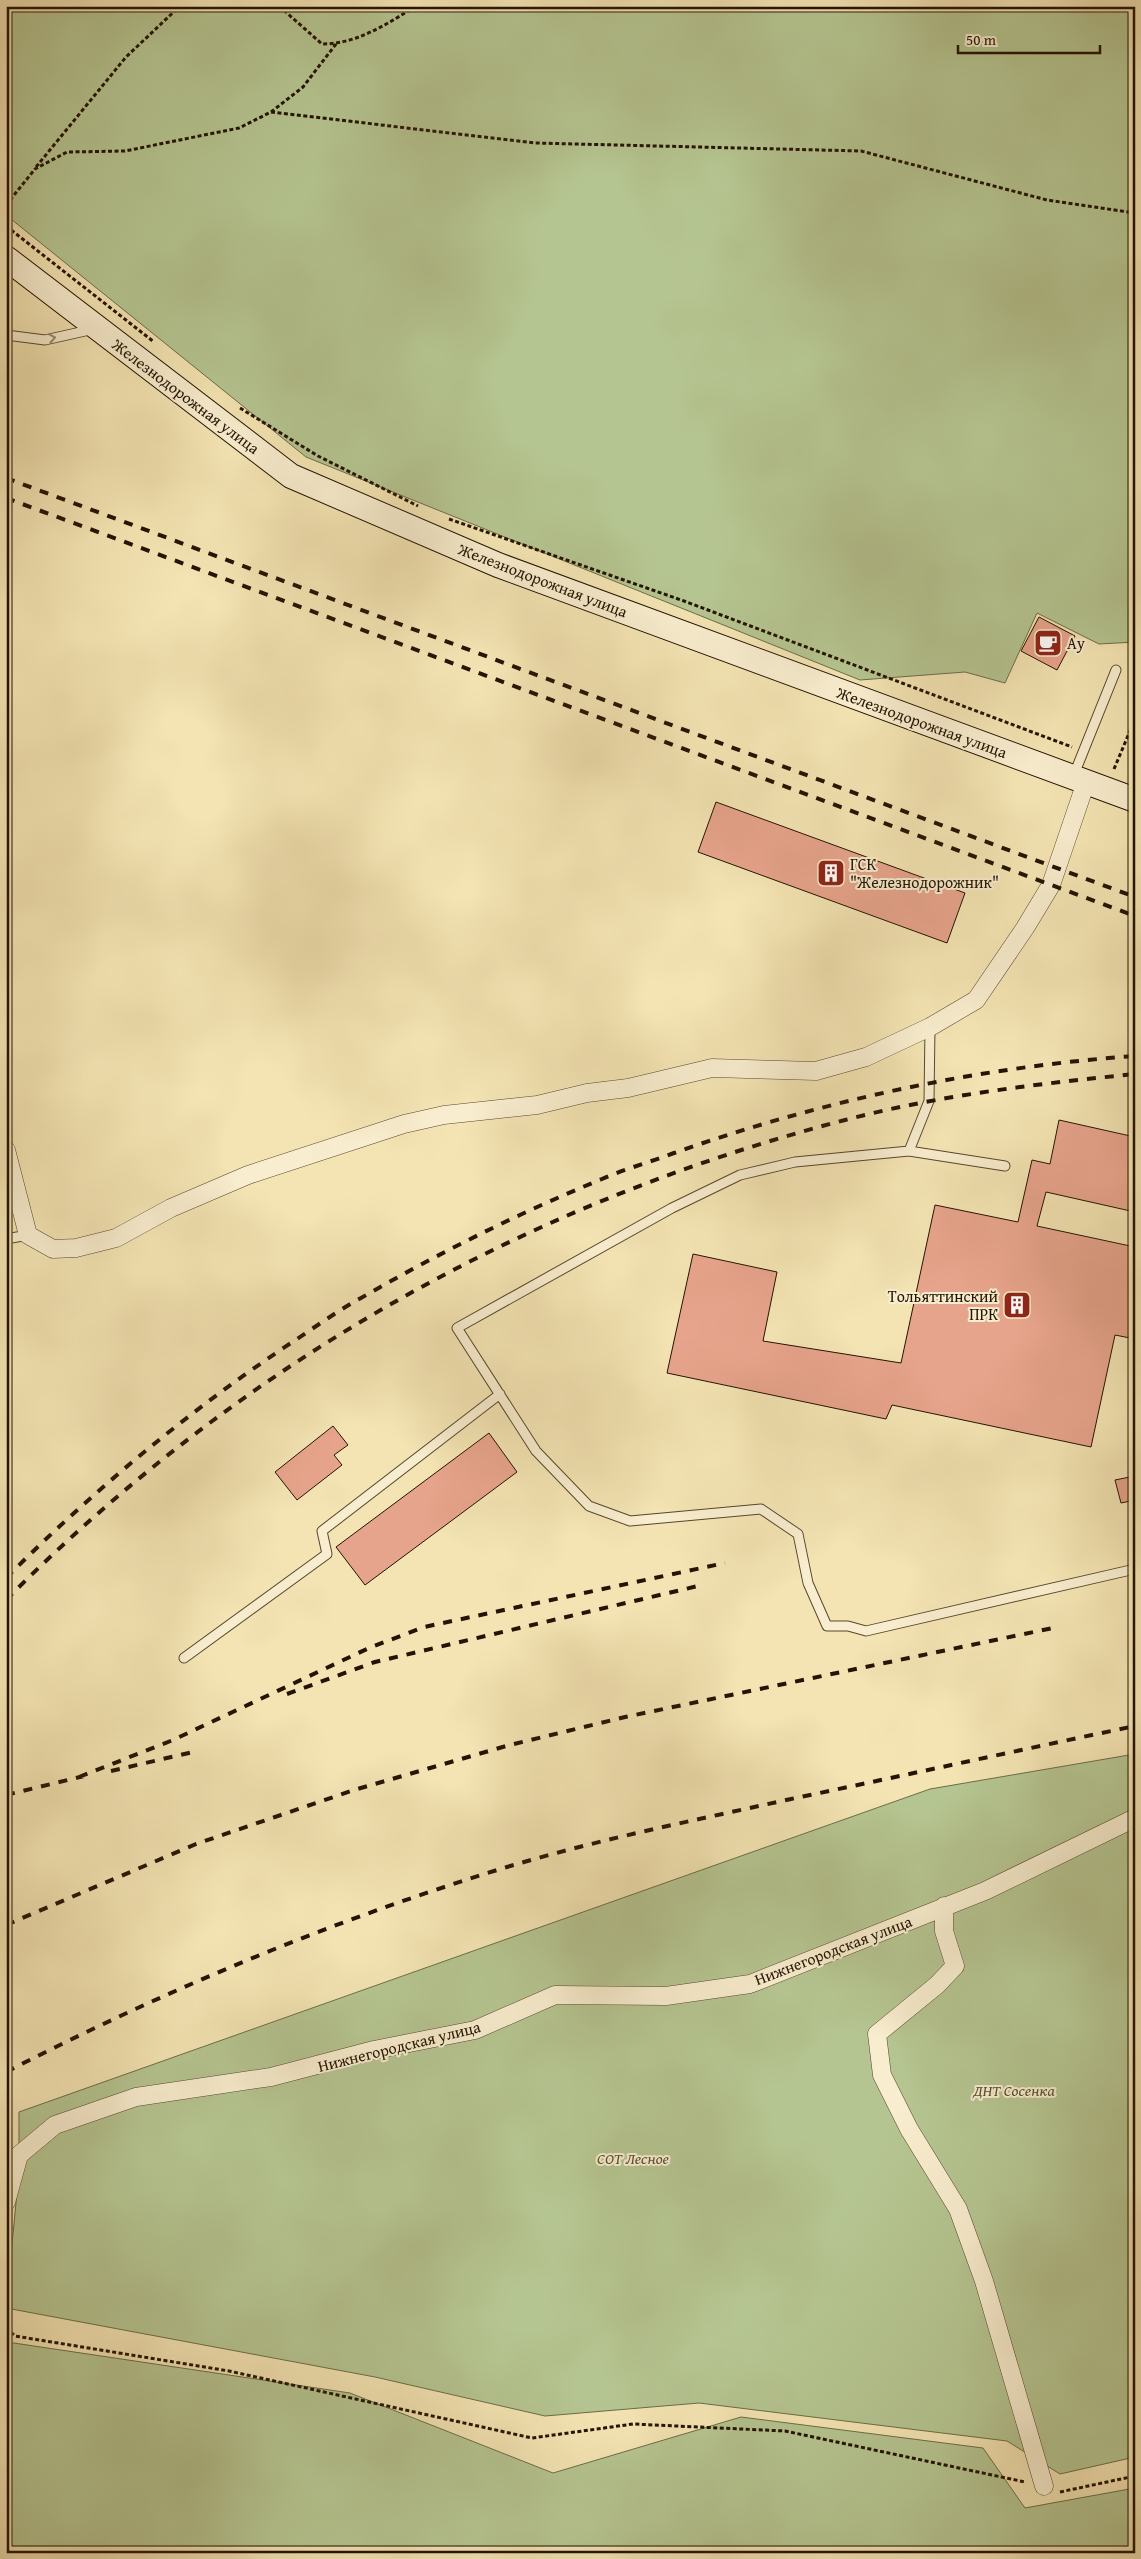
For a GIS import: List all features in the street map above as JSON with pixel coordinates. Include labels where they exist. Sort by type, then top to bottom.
[{"type":"main road","name":"Железнодорожная улица","points":[[6,258],[291,476],[498,565],[1135,800]]},
{"type":"street","points":[[6,1150],[28,1235],[53,1249],[76,1248],[116,1238],[171,1208],[248,1175],[404,1124],[444,1115],[537,1104],[587,1093],[628,1088],[712,1068],[816,1071],[866,1057],[930,1027],[976,1000],[1025,928],[1057,870],[1080,780]]},
{"type":"street","name":"Нижнегородская улица","points":[[6,2202],[19,2155],[55,2125],[136,2097],[271,2077],[374,2050],[474,2030],[555,1995],[666,1996],[750,1984],[985,1891],[1135,1818]]},
{"type":"street","points":[[944,1906],[944,1931],[955,1966],[937,1985],[877,2034],[882,2075],[909,2129],[958,2209],[984,2281],[1044,2486]]},
{"type":"lane","points":[[6,335],[45,340],[98,328]]},
{"type":"lane","points":[[1080,780],[1082,754],[1116,670]]},
{"type":"lane","points":[[909,1151],[929,1101],[930,1027]]},
{"type":"lane","points":[[1006,1166],[909,1151],[795,1162],[740,1175],[672,1208],[457,1328],[536,1451],[589,1506],[630,1520],[761,1509],[798,1534],[808,1583],[827,1626],[848,1626],[866,1631],[1135,1570]]},
{"type":"lane","points":[[6,1239],[28,1235]]},
{"type":"lane","points":[[184,1658],[327,1554],[322,1531],[500,1394]]},
{"type":"path","points":[[6,205],[126,57],[180,6]]},
{"type":"path","points":[[279,6],[314,39],[322,44],[336,44],[352,40],[385,25],[416,6]]},
{"type":"path","points":[[35,169],[67,152],[125,151],[239,128],[272,112],[303,87],[336,44]]},
{"type":"path","points":[[272,112],[535,143],[861,151],[1047,200],[1135,212]]},
{"type":"path","points":[[6,226],[158,346]]},
{"type":"path","points":[[234,404],[318,456],[425,509]]},
{"type":"path","points":[[443,517],[693,604],[1065,743],[1082,754],[1121,771]]},
{"type":"path","points":[[1114,769],[1135,719]]},
{"type":"path","points":[[6,2328],[15,2336],[229,2370],[532,2438],[632,2424],[785,2431],[1044,2486],[1063,2493],[1135,2476]]},
{"type":"green space","points":[[6,6],[1135,6],[1135,642],[1099,644],[1037,613],[1005,683],[965,672],[860,680],[306,457],[6,215]]},
{"type":"green space","name":"СОТ Лесное","points":[[1135,1754],[1135,2457],[1060,2474],[1007,2441],[699,2403],[545,2416],[375,2377],[6,2308],[19,2171],[19,2112],[930,1789]]},
{"type":"green space","points":[[7,2342],[350,2393],[553,2473],[741,2417],[983,2448],[1025,2508],[1135,2488],[1135,2553],[6,2553]]},
{"type":"building","name":"Ау","points":[[1039,617],[1075,636],[1057,670],[1021,651]]},
{"type":"building","name":"ГСК \"Железнодорожник\"","points":[[716,802],[965,893],[947,943],[698,852]]},
{"type":"building","name":"Тольяттинский ПРК","points":[[1059,1120],[1135,1137],[1135,1212],[1046,1192],[1037,1226],[1135,1247],[1135,1339],[1115,1335],[1091,1447],[892,1405],[886,1419],[667,1373],[693,1254],[777,1272],[763,1341],[901,1363],[935,1205],[1018,1222],[1032,1160],[1050,1164]]},
{"type":"building","points":[[333,1426],[348,1445],[334,1455],[342,1465],[297,1500],[275,1472]]},
{"type":"building","points":[[489,1433],[517,1472],[365,1585],[336,1547]]},
{"type":"building","points":[[1135,1476],[1135,1500],[1121,1503],[1115,1480]]},
{"type":"railway","points":[[6,478],[1135,897]]},
{"type":"railway","points":[[6,498],[1135,916]]},
{"type":"railway","points":[[6,1578],[110,1481],[182,1421],[258,1365],[390,1281],[480,1234],[540,1206],[611,1175],[674,1153],[786,1117],[843,1102],[901,1089],[1017,1068],[1135,1056]]},
{"type":"railway","points":[[6,1600],[96,1515],[190,1438],[289,1367],[393,1303],[500,1246],[612,1197],[727,1155],[845,1120],[953,1097],[1025,1086],[1135,1074]]},
{"type":"railway","points":[[79,1777],[173,1740],[369,1648],[424,1627],[725,1563]]},
{"type":"railway","points":[[287,1694],[375,1662],[698,1586]]},
{"type":"railway","points":[[6,1925],[196,1844],[354,1790],[506,1746],[625,1717],[1053,1628]]},
{"type":"railway","points":[[6,2072],[129,2012],[252,1958],[378,1910],[507,1867],[684,1822],[1135,1726]]},
{"type":"railway","points":[[111,1771],[193,1752]]},
{"type":"railway","points":[[6,1795],[84,1776]]},
{"type":"place","name":"Ау","points":[[1048,643]]},
{"type":"place","name":"ГСК \"Железнодорожник\"","points":[[831,873]]},
{"type":"place","name":"Тольяттинский ПРК","points":[[1017,1305]]},
{"type":"park label","name":"ДНТ Сосенка","points":[[1014,2090]]}]
